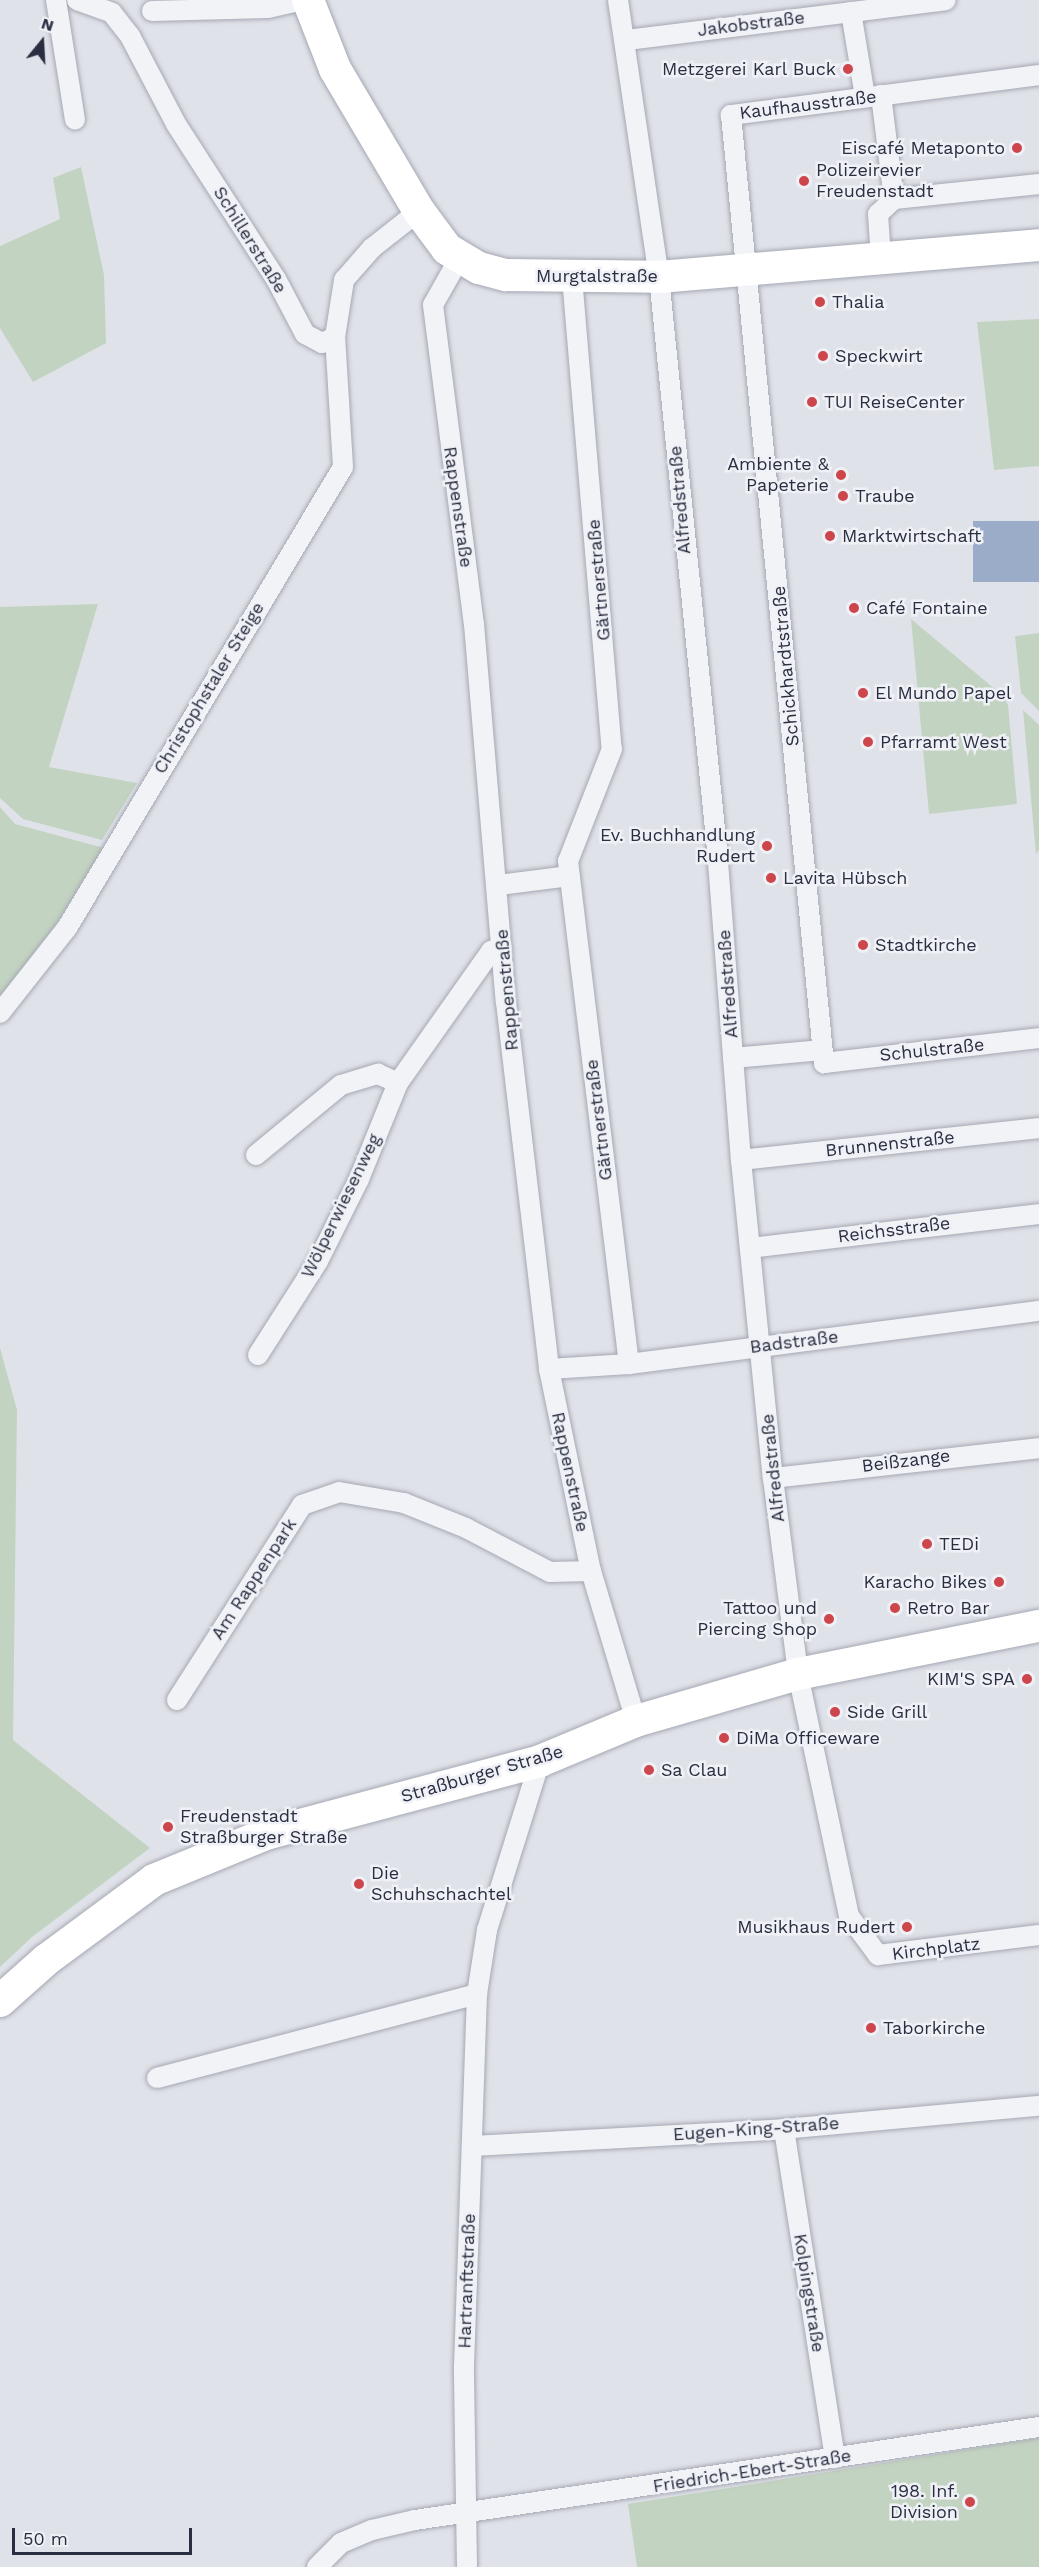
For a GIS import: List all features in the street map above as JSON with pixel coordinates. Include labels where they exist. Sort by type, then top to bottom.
[{"type":"main road","name":"Murgtalstraße","points":[[306,0],[335,69],[420,211],[447,249],[479,268],[506,275],[659,278],[1039,245]]},
{"type":"main road","name":"Straßburger Straße","points":[[0,2001],[121,1903],[187,1864],[308,1822],[540,1761],[636,1721],[798,1674],[1039,1626]]},
{"type":"street","points":[[56,0],[75,120]]},
{"type":"street","name":"Schillerstraße","points":[[77,0],[112,13],[130,36],[176,124],[276,279],[305,334],[322,343],[336,337]]},
{"type":"street","points":[[152,11],[268,8],[306,0]]},
{"type":"street","name":"Alfredstraße","points":[[618,0],[627,40],[659,278],[717,849],[741,1160],[773,1478],[798,1674],[849,1916],[878,1955]]},
{"type":"street","name":"Jakobstraße","points":[[627,40],[842,8],[946,0]]},
{"type":"street","points":[[842,8],[873,96],[894,200]]},
{"type":"street","name":"Kaufhausstraße","points":[[746,269],[731,115],[1039,75]]},
{"type":"street","points":[[881,259],[878,214],[894,200],[1039,184]]},
{"type":"street","points":[[336,337],[344,280],[372,248],[420,211]]},
{"type":"street","name":"Rappenstraße","points":[[460,257],[433,305],[474,624],[499,885],[502,948],[549,1369],[591,1571],[636,1721]]},
{"type":"street","name":"Schickhardtstraße","points":[[746,269],[823,1056]]},
{"type":"street","name":"Gärtnerstraße","points":[[572,277],[612,749],[568,861],[629,1364]]},
{"type":"street","name":"Christophstaler Steige","points":[[0,1013],[67,928],[343,467],[336,337]]},
{"type":"street","points":[[499,885],[569,876]]},
{"type":"street","name":"Wölperwiesenweg","points":[[258,1355],[318,1261],[359,1179],[398,1083],[491,951],[502,948]]},
{"type":"street","name":"Schulstraße","points":[[733,1059],[823,1056],[1039,1038]]},
{"type":"street","points":[[256,1155],[341,1085],[378,1074],[398,1083]]},
{"type":"street","name":"Brunnenstraße","points":[[741,1160],[1039,1128]]},
{"type":"street","name":"Reichsstraße","points":[[750,1248],[1039,1214]]},
{"type":"street","name":"Badstraße","points":[[549,1369],[629,1364],[1039,1311]]},
{"type":"street","name":"Beißzange","points":[[773,1478],[1039,1448]]},
{"type":"street","name":"Am Rappenpark","points":[[177,1700],[302,1505],[339,1492],[404,1503],[466,1528],[550,1572],[591,1571]]},
{"type":"street","name":"Hartranftstraße","points":[[467,2567],[464,2513],[464,2366],[477,1994],[487,1930],[540,1761]]},
{"type":"street","name":"Kirchplatz","points":[[878,1955],[1039,1935]]},
{"type":"street","points":[[157,2078],[477,1994]]},
{"type":"street","name":"Eugen-King-Straße","points":[[473,2146],[784,2129],[1039,2106]]},
{"type":"street","name":"Kolpingstraße","points":[[784,2129],[834,2458]]},
{"type":"street","name":"Friedrich-Ebert-Straße","points":[[317,2567],[341,2543],[372,2530],[464,2513],[1039,2427]]},
{"type":"green space","points":[[81,167],[104,275],[106,343],[33,382],[0,328],[0,246],[60,219],[53,178]]},
{"type":"green space","points":[[1039,319],[1039,466],[994,470],[977,322]]},
{"type":"green space","points":[[98,604],[49,767],[137,783],[102,840],[23,819],[0,798],[0,607]]},
{"type":"green space","points":[[911,619],[1002,695],[1008,705],[1017,804],[929,814]]},
{"type":"green space","points":[[1039,633],[1039,711],[1021,693],[1015,636]]},
{"type":"green space","points":[[1023,710],[1039,725],[1039,850],[1036,854]]},
{"type":"green space","points":[[0,807],[15,824],[104,848],[13,993],[0,1006]]},
{"type":"green space","points":[[0,1348],[17,1410],[13,1740],[150,1848],[32,1937],[0,1967]]},
{"type":"green space","points":[[1039,2438],[1039,2567],[637,2567],[628,2504]]},
{"type":"water","points":[[973,521],[1039,521],[1039,582],[973,582]]},
{"type":"place","name":"Metzgerei Karl Buck","points":[[848,69]]},
{"type":"place","name":"Eiscafé Metaponto","points":[[1017,148]]},
{"type":"place","name":"Polizeirevier Freudenstadt","points":[[804,181]]},
{"type":"place","name":"Thalia","points":[[820,302]]},
{"type":"place","name":"Speckwirt","points":[[823,356]]},
{"type":"place","name":"TUI ReiseCenter","points":[[812,402]]},
{"type":"place","name":"Ambiente & Papeterie","points":[[841,475]]},
{"type":"place","name":"Traube","points":[[843,496]]},
{"type":"place","name":"Marktwirtschaft","points":[[830,536]]},
{"type":"place","name":"Café Fontaine","points":[[854,608]]},
{"type":"place","name":"El Mundo Papel","points":[[863,693]]},
{"type":"place","name":"Pfarramt West","points":[[868,742]]},
{"type":"place","name":"Ev. Buchhandlung Rudert","points":[[767,846]]},
{"type":"place","name":"Lavita Hübsch","points":[[771,878]]},
{"type":"place","name":"Stadtkirche","points":[[863,945]]},
{"type":"place","name":"TEDi","points":[[927,1544]]},
{"type":"place","name":"Karacho Bikes","points":[[999,1582]]},
{"type":"place","name":"Retro Bar","points":[[895,1608]]},
{"type":"place","name":"Tattoo und Piercing Shop","points":[[829,1619]]},
{"type":"place","name":"KIM'S SPA","points":[[1027,1679]]},
{"type":"place","name":"Side Grill","points":[[835,1712]]},
{"type":"place","name":"DiMa Officeware","points":[[724,1738]]},
{"type":"place","name":"Sa Clau","points":[[649,1770]]},
{"type":"place","name":"Freudenstadt Straßburger Straße","points":[[168,1827]]},
{"type":"place","name":"Die Schuhschachtel","points":[[359,1884]]},
{"type":"place","name":"Musikhaus Rudert","points":[[907,1927]]},
{"type":"place","name":"Taborkirche","points":[[871,2028]]},
{"type":"place","name":"198. Inf. Division","points":[[970,2502]]}]
